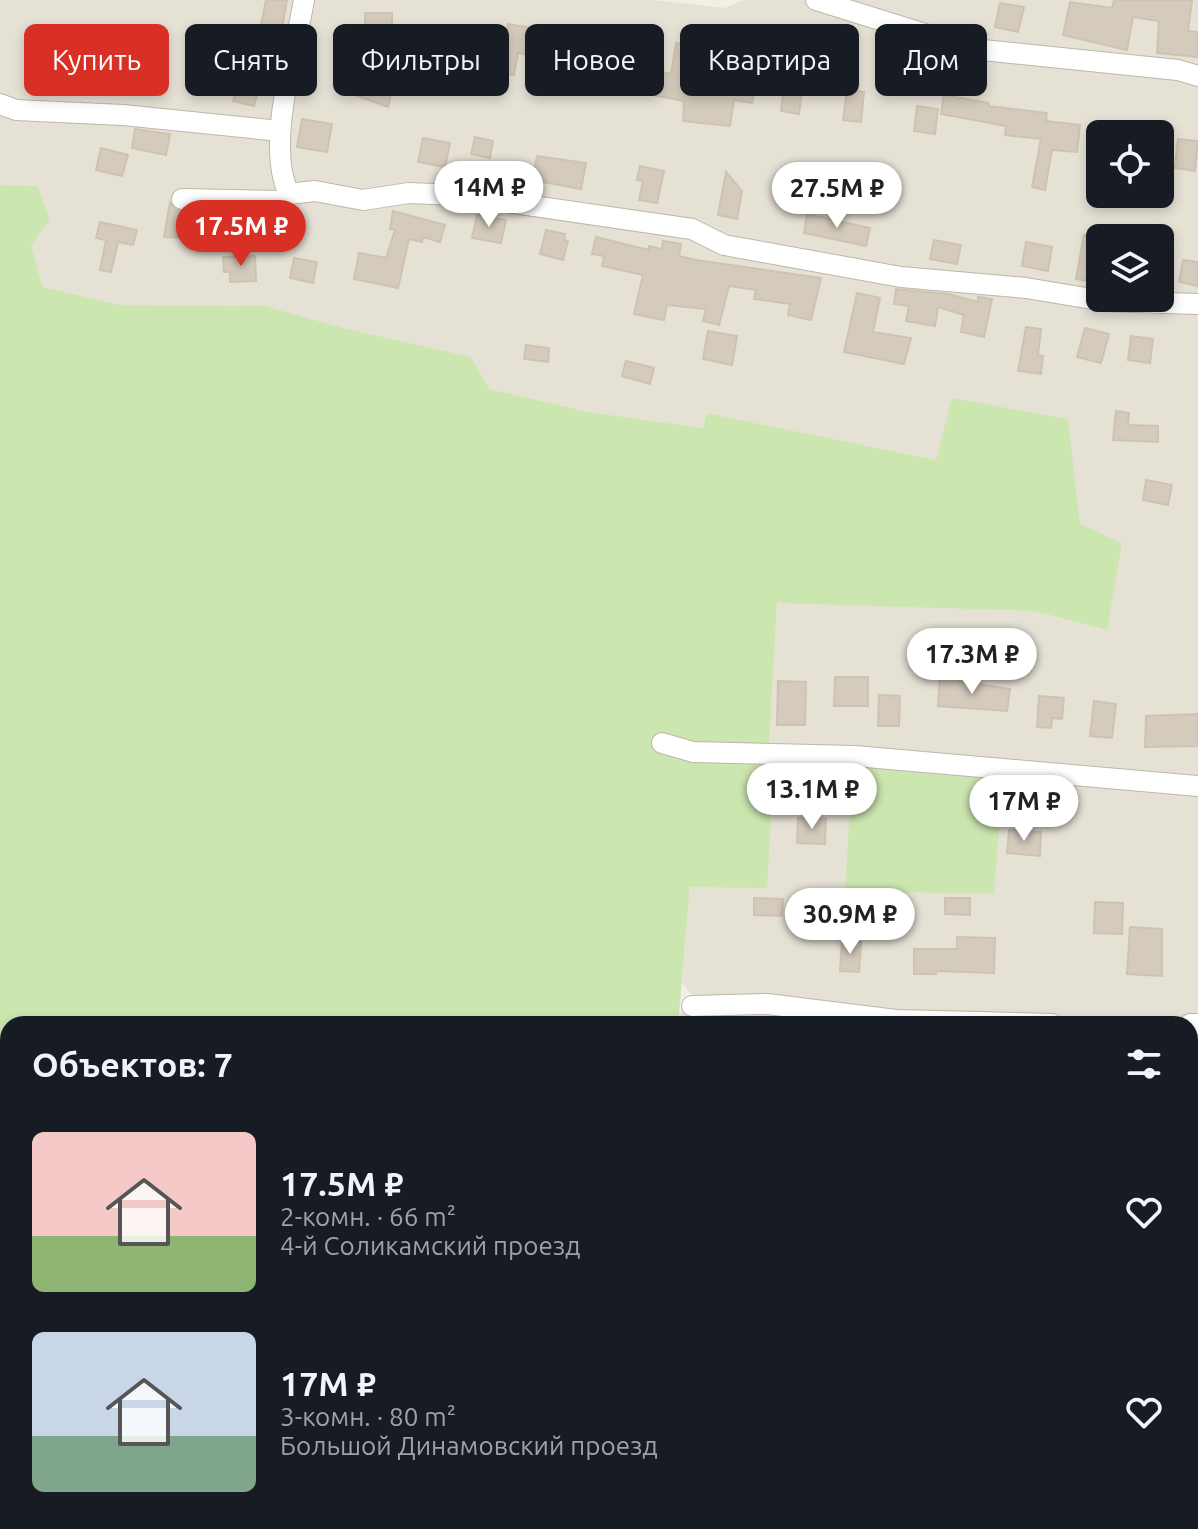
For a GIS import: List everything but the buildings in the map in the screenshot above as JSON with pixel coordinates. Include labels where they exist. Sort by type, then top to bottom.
[{"type":"street","points":[[289,194],[283,181],[280,131],[304,0]]},
{"type":"street","points":[[816,0],[973,49],[1178,70],[1198,76]]},
{"type":"street","points":[[0,104],[16,110],[123,115],[280,131]]},
{"type":"street","points":[[182,199],[282,201],[289,194],[315,191],[363,200],[409,193],[458,195],[692,229],[724,245],[901,277],[1026,288],[1104,301],[1198,304]]},
{"type":"street","points":[[662,743],[693,752],[855,756],[1198,786]]},
{"type":"street","points":[[692,1006],[767,1004],[864,1016]]},
{"type":"shaded area","points":[[0,0],[299,0],[295,24],[185,24],[185,96],[283,96],[275,140],[277,189],[291,199],[407,198],[1086,294],[1086,312],[1174,312],[1174,307],[1198,310],[1198,780],[769,751],[777,602],[1034,611],[1107,630],[936,460],[707,413],[703,428],[589,412],[489,389],[347,329],[266,306],[120,305],[43,287],[31,245],[37,186],[0,185]]},
{"type":"shaded area","points":[[308,0],[654,0],[724,8],[744,0],[806,0],[875,24],[875,96],[987,96],[987,44],[1198,82],[1198,298],[1174,297],[1174,224],[1086,224],[1086,294],[897,272],[703,230],[292,185],[285,128],[291,96],[317,96],[317,24],[304,24]]},
{"type":"shaded area","points":[[843,0],[1198,0],[1198,70],[987,44],[987,24],[917,24]]},
{"type":"shaded area","points":[[1001,780],[1065,781],[1198,791],[1198,1016],[898,1014],[693,996],[682,983],[690,887],[771,801],[850,804],[994,894]]},
{"type":"shaded area","points":[[766,1008],[856,1016],[678,1016],[697,1010]]},
{"type":"green space","points":[[0,185],[37,186],[50,220],[31,245],[43,287],[120,305],[266,306],[347,329],[471,357],[489,389],[589,412],[703,428],[707,413],[936,460],[952,398],[1068,419],[1080,524],[1122,543],[1107,630],[1034,611],[777,603],[769,751],[1004,762],[994,894],[845,891],[850,805],[772,801],[767,888],[690,887],[678,1016],[0,1016]]}]
